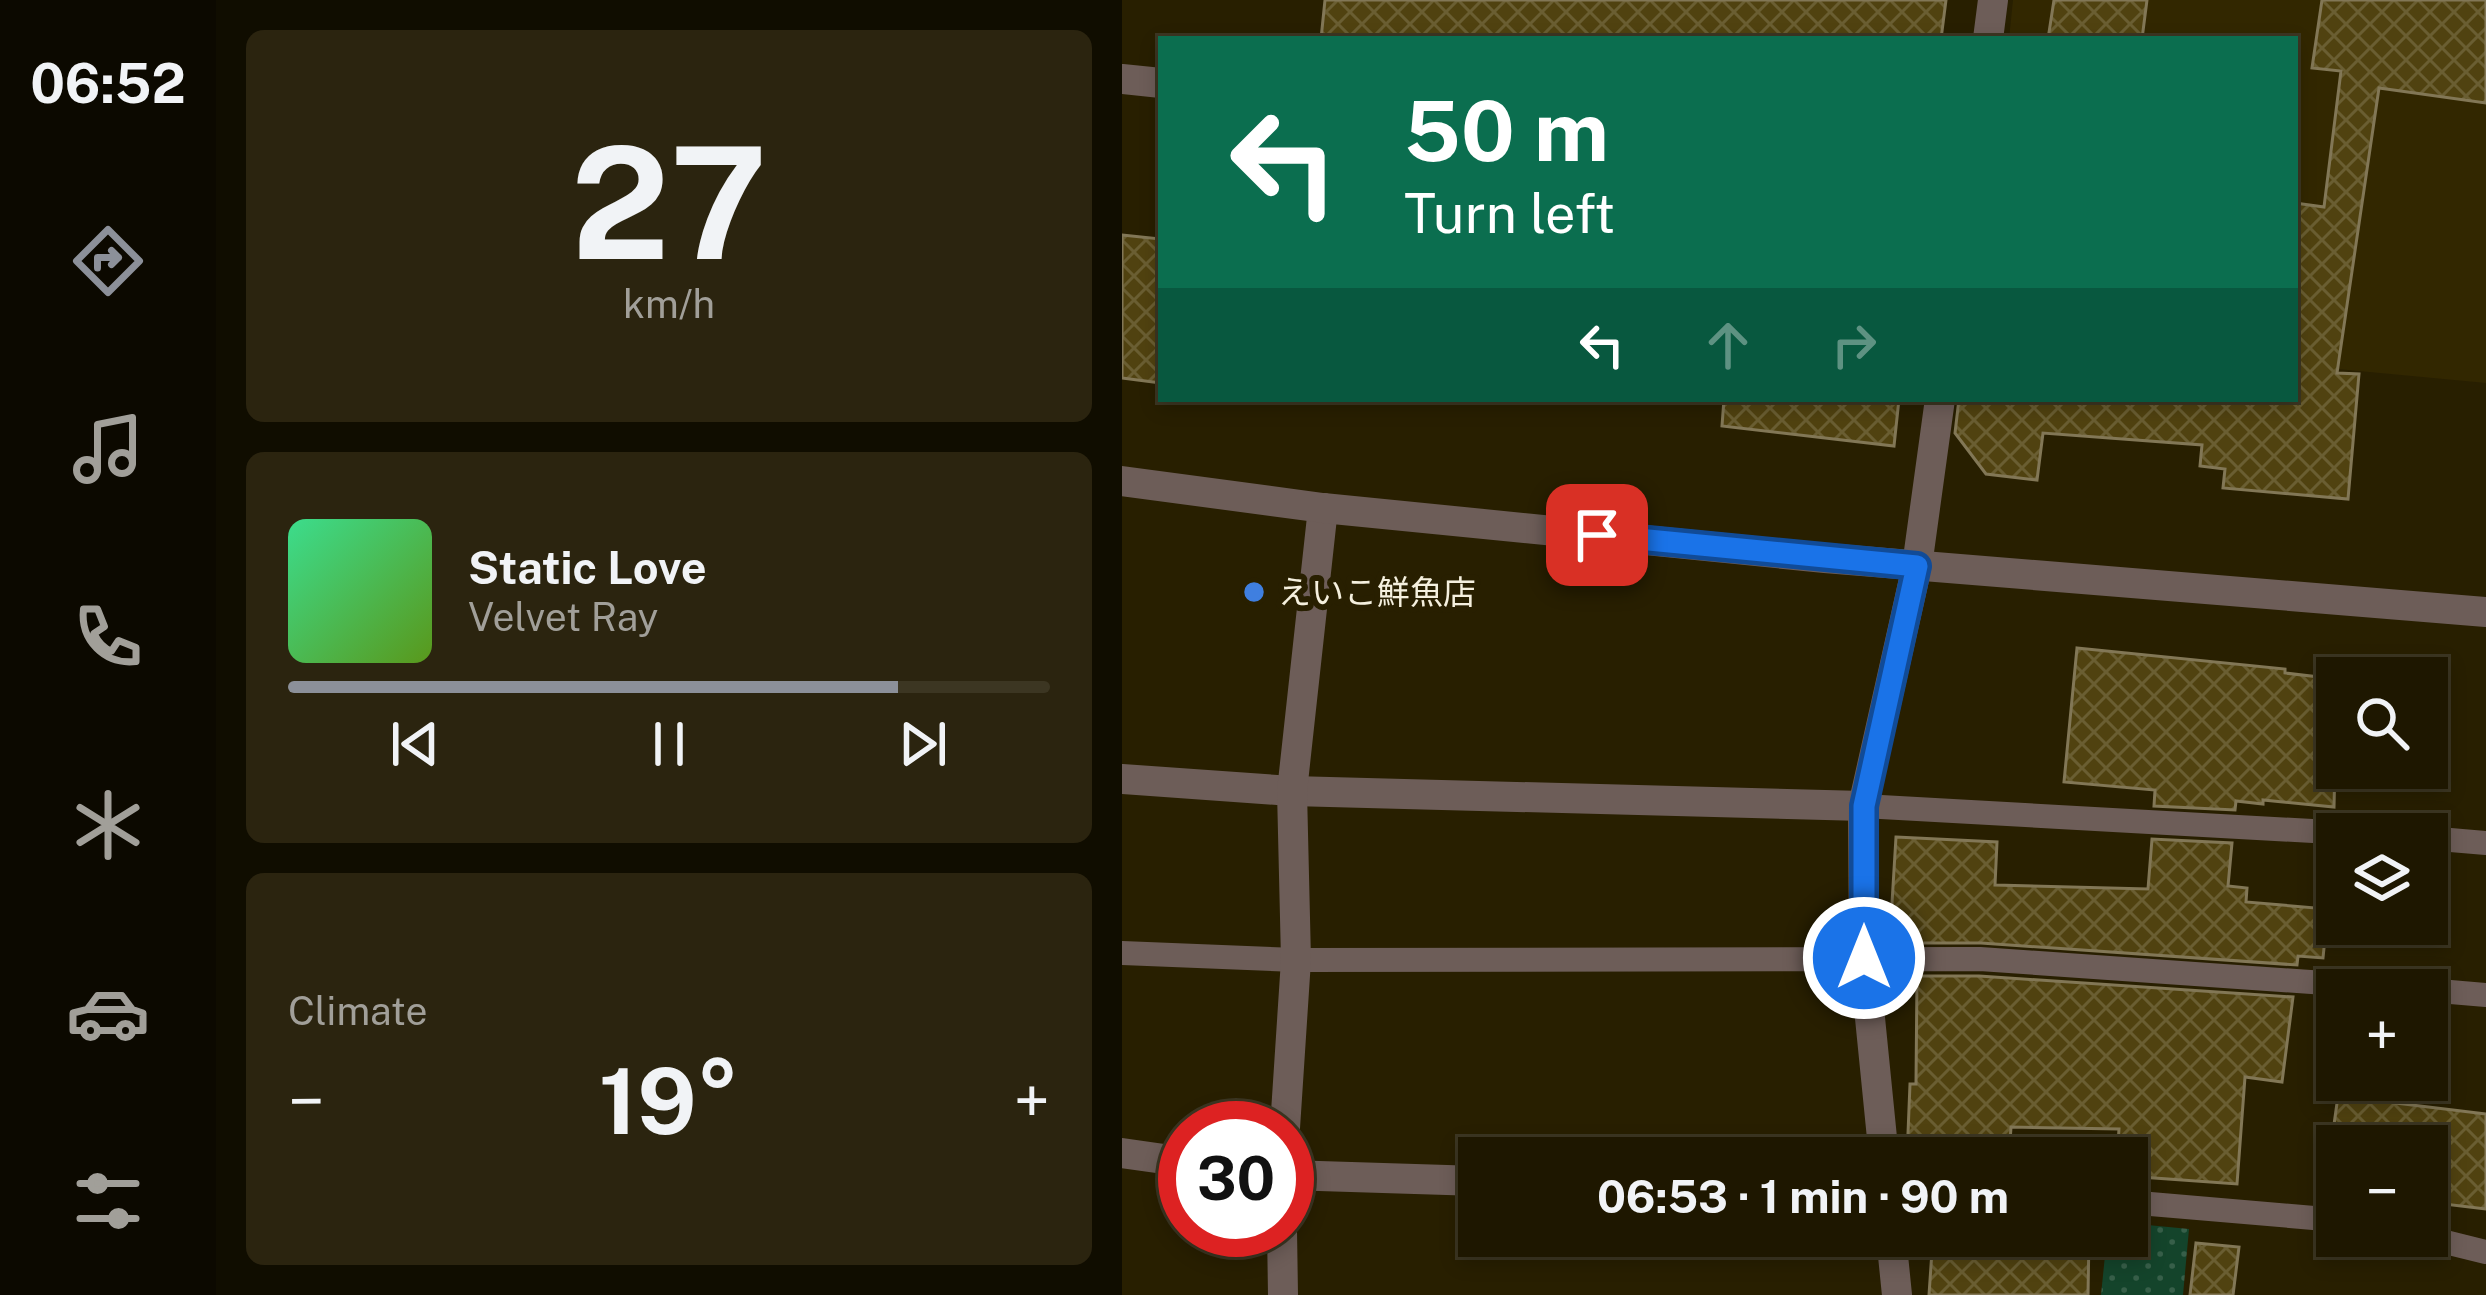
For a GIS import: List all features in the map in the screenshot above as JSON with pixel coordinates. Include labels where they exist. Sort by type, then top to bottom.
[{"type":"street","points":[[1988,36],[1993,0]]},
{"type":"street","points":[[1122,79],[1158,83]]},
{"type":"street","points":[[1882,1137],[1864,958],[1864,806],[1917,566],[1940,402]]},
{"type":"street","points":[[1122,481],[1323,508],[1917,566],[2486,612]]},
{"type":"street","points":[[1287,1101],[1296,960],[1292,791],[1323,508]]},
{"type":"street","points":[[1122,779],[1292,791],[1864,806]]},
{"type":"street","points":[[1122,1153],[1158,1158]]},
{"type":"street","points":[[1314,1176],[1458,1180]]},
{"type":"street","points":[[1282,1257],[1282,1295]]},
{"type":"street","points":[[1893,1257],[1897,1295]]},
{"type":"lane","points":[[1864,806],[2316,831]]},
{"type":"lane","points":[[2448,839],[2486,842]]},
{"type":"lane","points":[[1122,953],[1296,960],[1980,958],[2316,982]]},
{"type":"lane","points":[[2448,992],[2486,995]]},
{"type":"lane","points":[[2148,1204],[2316,1218]]},
{"type":"lane","points":[[2448,1243],[2486,1252]]},
{"type":"shaded area","points":[[2013,0],[2486,0],[2486,383],[2298,365],[2298,36],[2009,36]]},
{"type":"green space","points":[[2148,1225],[2189,1229],[2183,1295],[2101,1295],[2105,1257],[2148,1257]]},
{"type":"building","points":[[1325,0],[1946,0],[1941,36],[1321,36]]},
{"type":"building","points":[[2054,0],[2147,0],[2142,36],[2048,36]]},
{"type":"building","points":[[2322,0],[2486,0],[2486,103],[2379,88],[2337,373],[2359,374],[2348,499],[2223,488],[2225,469],[2200,466],[2202,445],[2043,433],[2037,480],[1986,474],[1955,433],[1959,402],[2298,402],[2298,203],[2324,207],[2341,71],[2312,68]]},
{"type":"building","points":[[1122,235],[1158,239],[1158,383],[1122,378]]},
{"type":"building","points":[[1724,402],[1899,402],[1894,446],[1722,426]]},
{"type":"building","points":[[2077,648],[2285,669],[2285,673],[2316,677],[2316,789],[2334,789],[2334,807],[2263,800],[2263,804],[2236,801],[2235,810],[2154,806],[2155,790],[2064,782]]},
{"type":"building","points":[[1896,837],[1997,842],[1995,885],[2148,889],[2152,839],[2232,843],[2228,886],[2247,888],[2246,902],[2316,908],[2316,945],[2324,945],[2323,958],[2298,956],[2297,965],[1981,943],[1918,943],[1918,937],[1890,936]]},
{"type":"building","points":[[1917,976],[2293,997],[2282,1082],[2245,1077],[2237,1184],[2148,1178],[2148,1137],[2118,1137],[2119,1129],[2011,1127],[2010,1137],[1908,1137],[1910,1084],[1916,1084]]},
{"type":"building","points":[[2337,1101],[2379,1101],[2486,1114],[2486,1209],[2448,1204],[2448,1125],[2334,1125]]},
{"type":"building","points":[[2196,1243],[2239,1247],[2233,1295],[2190,1295]]},
{"type":"building","points":[[1932,1257],[2089,1257],[2088,1295],[1929,1295]]},
{"type":"place","name":"えいこ鮮魚店","points":[[1254,592]]},
{"type":"route","points":[[1597,535],[1917,566],[1864,806],[1864,958]]}]
